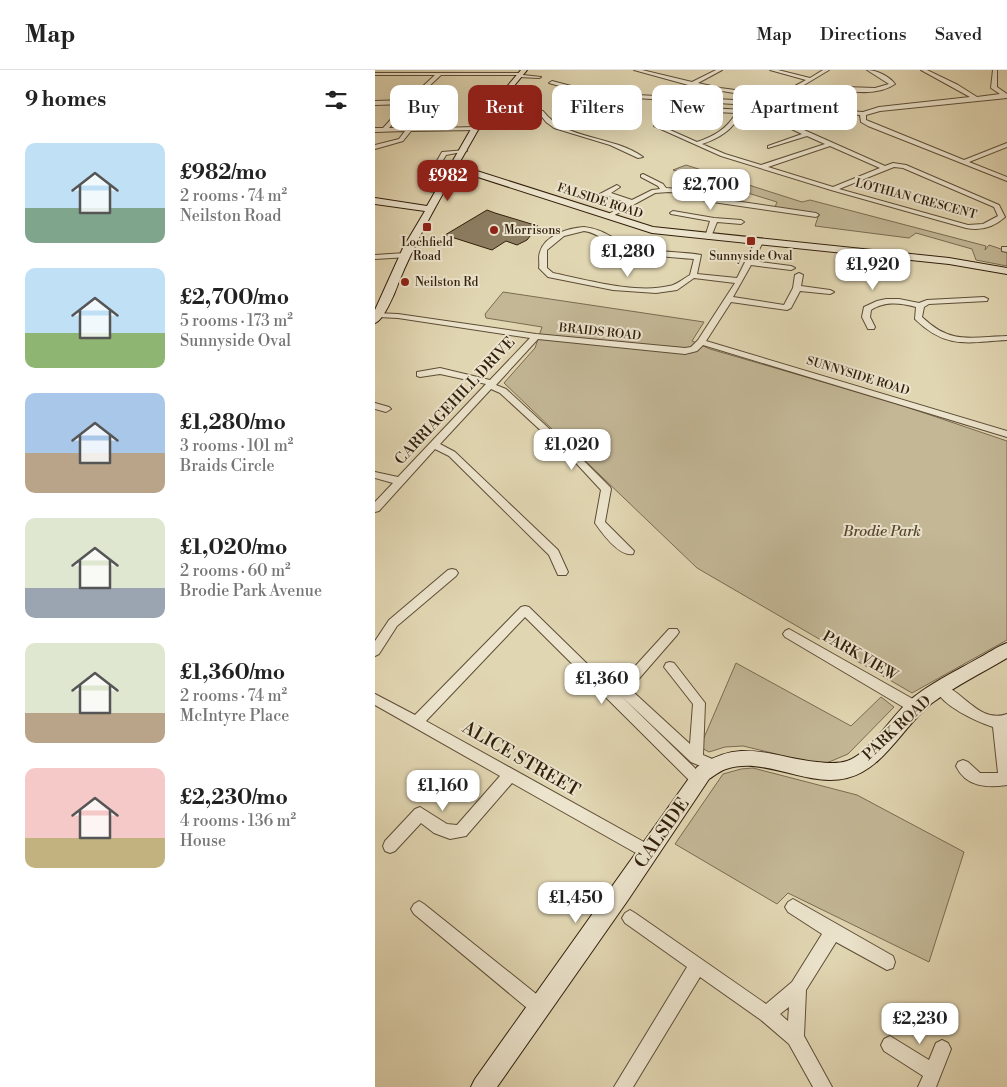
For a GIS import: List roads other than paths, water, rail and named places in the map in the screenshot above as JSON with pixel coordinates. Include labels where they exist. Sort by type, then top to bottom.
[{"type":"street","points":[[636,70],[692,84],[733,91]]},
{"type":"street","points":[[692,84],[720,70]]},
{"type":"street","points":[[773,70],[810,78]]},
{"type":"street","points":[[800,85],[827,70]]},
{"type":"street","points":[[857,90],[887,87],[892,84],[889,80],[869,70]]},
{"type":"street","points":[[923,70],[956,86],[975,98]]},
{"type":"street","points":[[995,70],[994,88],[1006,96]]},
{"type":"street","points":[[375,74],[522,72],[539,77]]},
{"type":"street","points":[[511,85],[522,72]]},
{"type":"street","points":[[428,85],[440,74]]},
{"type":"street","points":[[551,83],[559,85]]},
{"type":"street","points":[[857,114],[975,98],[1006,96]]},
{"type":"street","points":[[642,97],[733,102]]},
{"type":"street","points":[[375,103],[390,103]]},
{"type":"street","points":[[733,112],[715,111],[681,114],[662,120],[657,126],[696,144],[761,167],[833,189]]},
{"type":"street","points":[[542,113],[556,127],[612,144],[640,157]]},
{"type":"street","points":[[863,114],[863,121],[870,125],[1007,179]]},
{"type":"street","points":[[696,144],[725,132],[733,121]]},
{"type":"street","points":[[384,130],[390,123]]},
{"type":"street","points":[[375,130],[390,130]]},
{"type":"street","points":[[375,147],[401,140],[410,130]]},
{"type":"street","points":[[376,318],[405,255],[474,130]]},
{"type":"street","points":[[798,130],[884,168]]},
{"type":"street","points":[[770,147],[806,134]]},
{"type":"street","points":[[761,167],[830,144]]},
{"type":"street","points":[[963,162],[1007,145]]},
{"type":"street","points":[[444,186],[428,189],[425,187],[444,153],[463,151]]},
{"type":"street","name":"LOTHIAN CRESCENT","points":[[893,165],[904,166],[997,206],[1001,217],[991,225],[978,228],[968,227],[833,189],[893,165]]},
{"type":"street","name":"FALSIDE ROAD","points":[[455,167],[651,230],[949,261],[1007,271]]},
{"type":"street","points":[[643,176],[661,185],[664,191]]},
{"type":"street","name":"FALSIDE ROAD","points":[[444,186],[459,178],[487,177]]},
{"type":"street","points":[[598,197],[617,187]]},
{"type":"street","points":[[609,216],[655,191],[680,191],[700,198],[816,215]]},
{"type":"street","points":[[606,193],[633,203]]},
{"type":"street","points":[[694,204],[700,198]]},
{"type":"street","points":[[375,202],[430,209]]},
{"type":"street","points":[[673,212],[714,220],[741,222]]},
{"type":"street","points":[[708,237],[714,220]]},
{"type":"street","points":[[693,276],[698,257],[647,253],[611,242],[598,231],[581,229],[563,233],[556,237],[544,250],[542,256],[545,264],[543,268],[551,275],[613,288],[656,291],[674,288],[693,276],[740,281]]},
{"type":"street","points":[[701,342],[740,281],[759,242]]},
{"type":"street","points":[[375,257],[405,255]]},
{"type":"street","points":[[749,263],[791,268]]},
{"type":"street","points":[[729,299],[787,308],[797,288],[799,275]]},
{"type":"street","points":[[797,288],[830,292]]},
{"type":"street","points":[[871,327],[866,317],[867,309],[876,302],[896,300],[920,306],[941,300],[984,299]]},
{"type":"street","points":[[920,306],[918,317],[929,328],[945,336],[975,341],[1007,338]]},
{"type":"street","name":"BRAIDS ROAD","points":[[376,318],[398,316],[536,336],[677,352],[694,349],[701,342]]},
{"type":"street","name":"CARRIAGEHILL DRIVE","points":[[375,508],[536,336]]},
{"type":"street","name":"SUNNYSIDE ROAD","points":[[701,342],[1007,434]]},
{"type":"street","points":[[421,374],[440,371],[492,384],[503,391],[578,460],[606,489],[600,524],[629,551]]},
{"type":"street","points":[[375,406],[386,409]]},
{"type":"street","points":[[434,445],[452,454],[509,508],[554,553],[562,572]]},
{"type":"street","points":[[375,474],[400,481]]},
{"type":"street","points":[[375,651],[393,623],[452,573]]},
{"type":"street","points":[[417,722],[525,610],[702,768]]},
{"type":"street","points":[[673,632],[622,690],[702,768]]},
{"type":"street","name":"PARK VIEW","points":[[789,634],[915,706]]},
{"type":"street","name":"PARK ROAD","points":[[702,768],[729,760],[749,758],[823,773],[849,770],[867,758],[915,706],[1007,650]]},
{"type":"street","points":[[670,667],[699,703],[702,768]]},
{"type":"street","points":[[941,689],[963,708],[984,719],[1003,721],[1006,780],[984,780],[970,776],[963,766]]},
{"type":"street","name":"ALICE STREET","points":[[375,699],[648,852]]},
{"type":"street","name":"CALSIDE","points":[[483,1087],[648,852],[702,768]]},
{"type":"street","points":[[390,846],[420,814],[445,831],[453,834],[461,831],[510,775]]},
{"type":"street","points":[[793,906],[833,932],[887,962]]},
{"type":"street","points":[[419,909],[539,1007]]},
{"type":"street","points":[[630,918],[767,1014],[795,1038],[823,1087]]},
{"type":"street","points":[[767,1014],[798,988],[833,932]]},
{"type":"street","points":[[623,1087],[697,966]]},
{"type":"street","points":[[795,1038],[798,988]]},
{"type":"street","points":[[890,1045],[930,1080],[942,1049]]},
{"type":"place","name":"Lochfield Road","points":[[427,227]]},
{"type":"place","name":"Morrisons","points":[[494,230]]},
{"type":"place","name":"Sunnyside Oval","points":[[751,241]]},
{"type":"place","name":"Neilston Rd","points":[[405,282]]},
{"type":"park label","name":"Brodie Park","points":[[882,531]]}]
